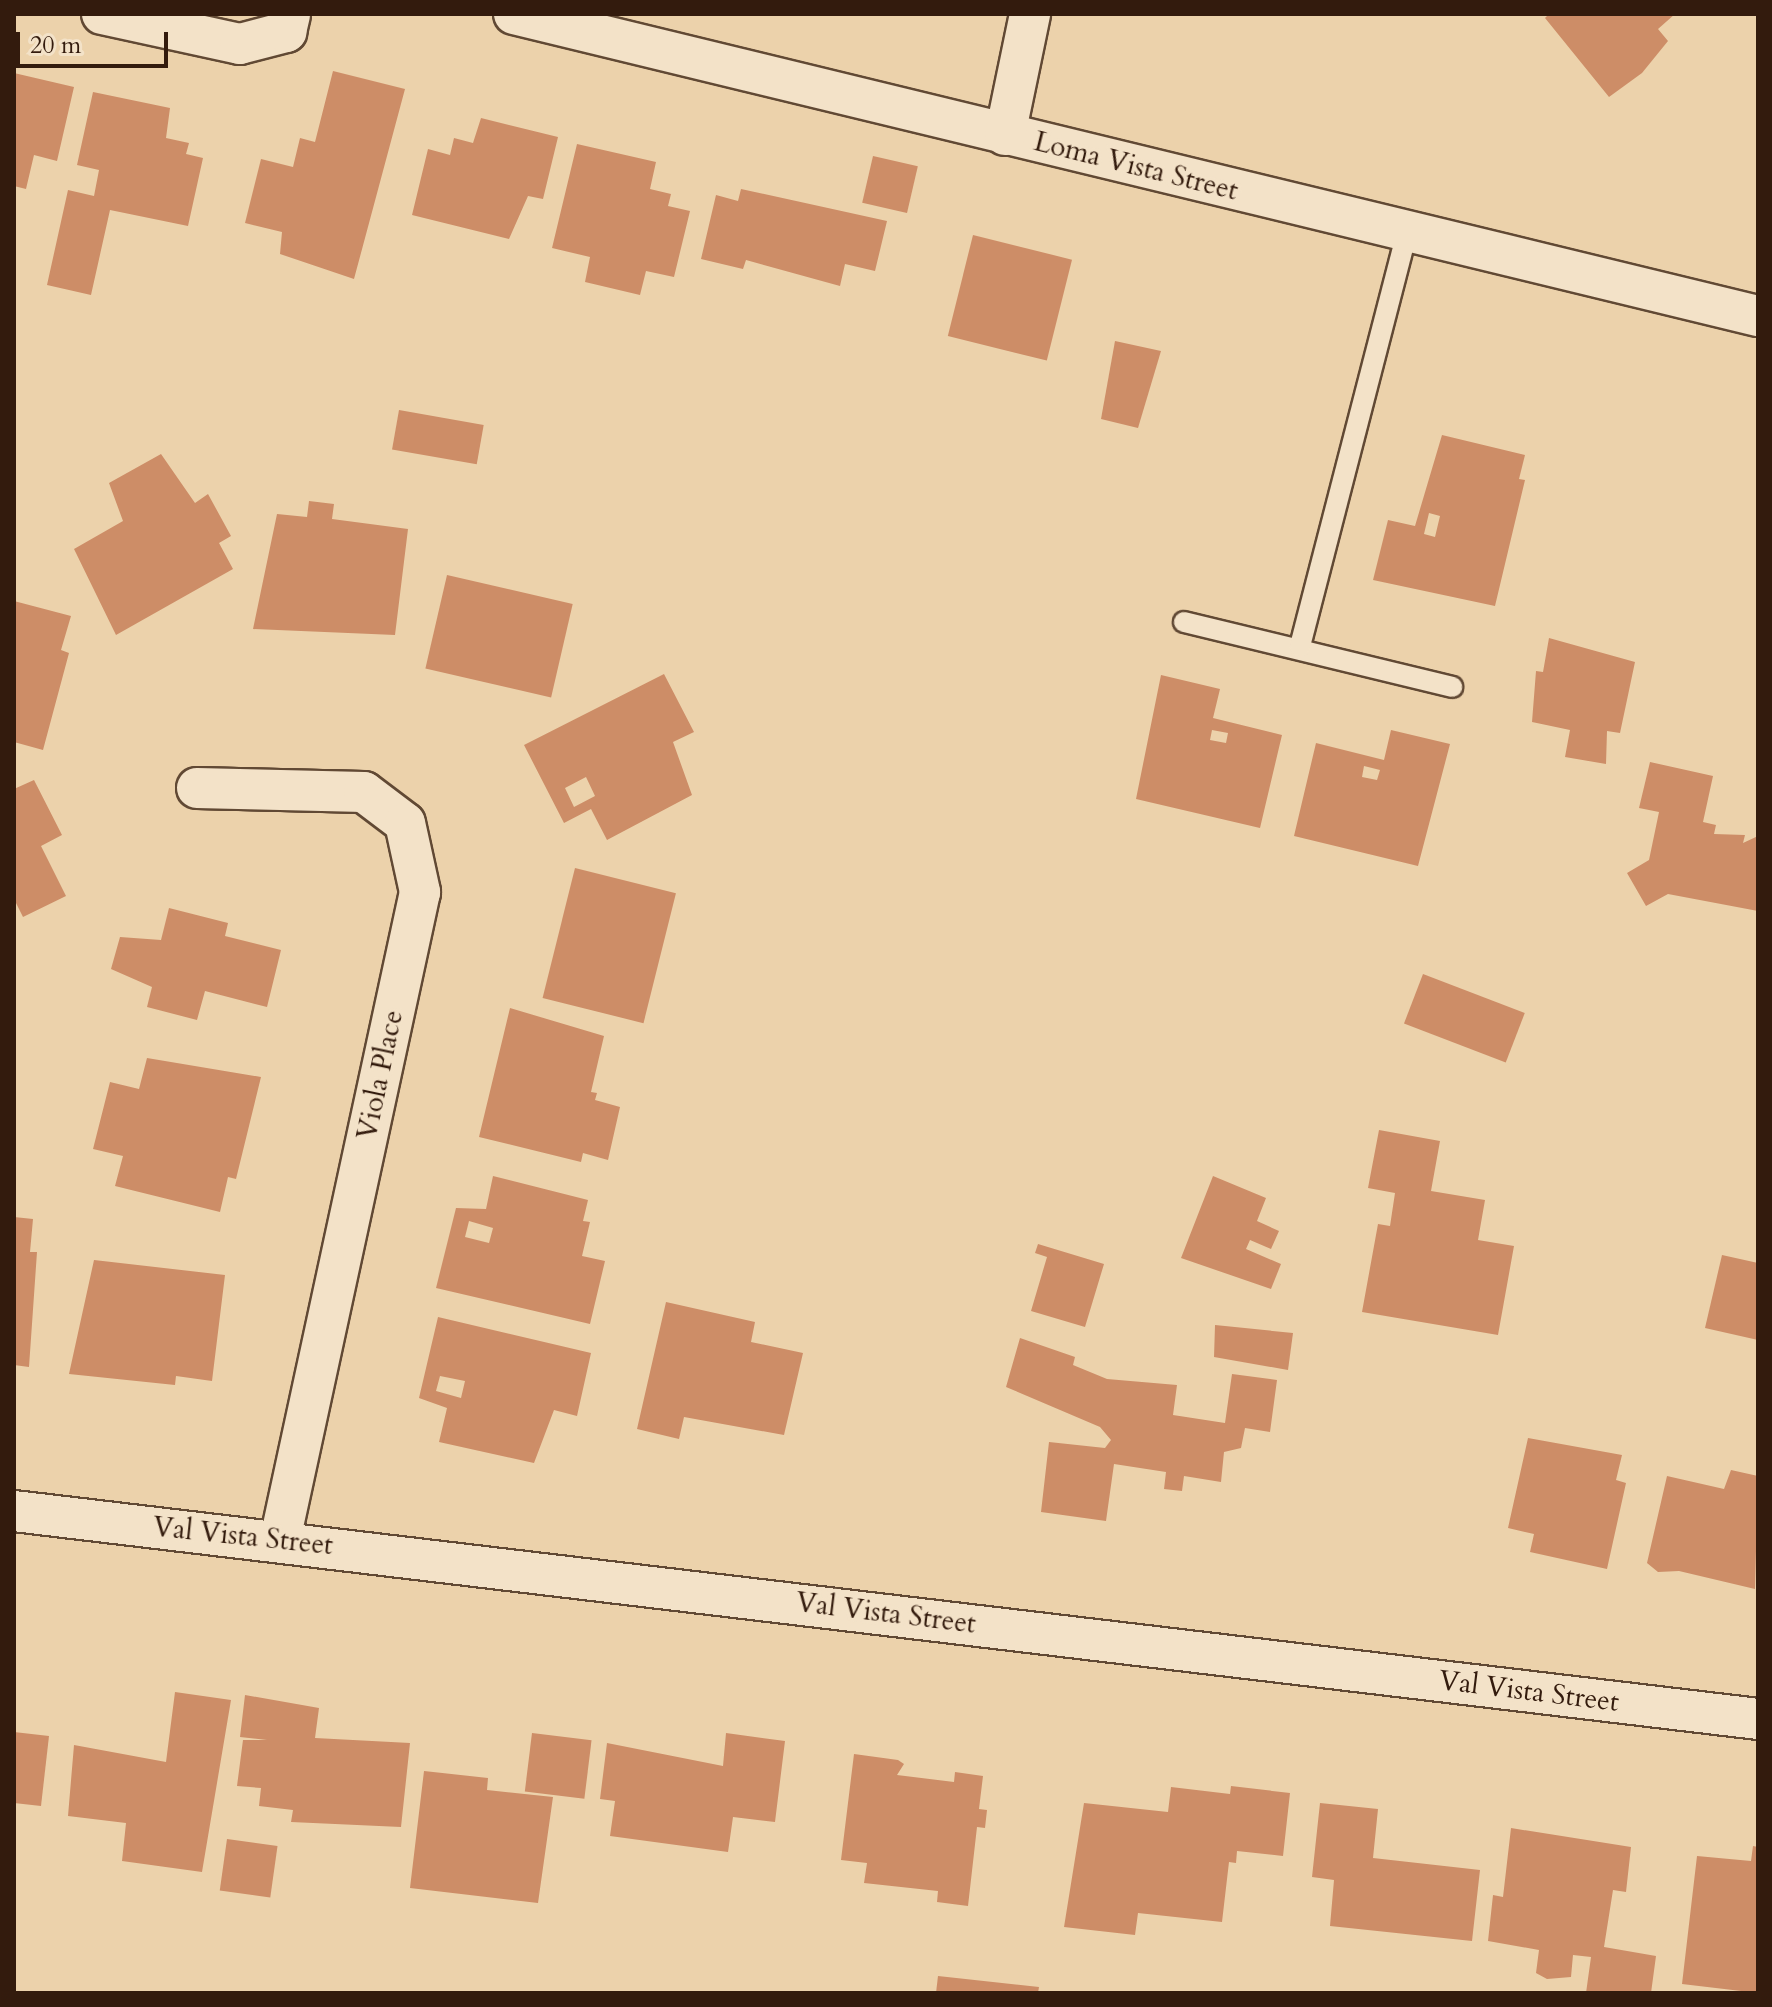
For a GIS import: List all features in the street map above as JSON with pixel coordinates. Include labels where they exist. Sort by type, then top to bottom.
[{"type":"street","points":[[102,14],[240,44],[286,32],[290,14]]},
{"type":"street","name":"Loma Vista Street","points":[[514,14],[1758,316]]},
{"type":"street","points":[[1005,135],[1030,14]]},
{"type":"street","name":"Viola Place","points":[[197,788],[364,792],[405,823],[420,892],[280,1540]]},
{"type":"street","name":"Val Vista Street","points":[[14,1511],[280,1540],[1758,1719]]},
{"type":"lane","points":[[1300,646],[1407,231]]},
{"type":"lane","points":[[1184,622],[1300,646],[1452,687]]},
{"type":"building","points":[[1549,14],[1675,14],[1658,29],[1668,41],[1642,73],[1609,97],[1545,18]]},
{"type":"building","points":[[333,71],[405,89],[354,279],[280,254],[282,232],[245,223],[261,159],[293,167],[300,138],[315,142]]},
{"type":"building","points":[[14,73],[74,87],[57,161],[34,155],[26,189],[14,186]]},
{"type":"building","points":[[93,92],[170,108],[166,138],[189,143],[186,154],[203,158],[188,226],[110,210],[91,295],[47,285],[68,190],[94,196],[99,170],[77,165]]},
{"type":"building","points":[[481,118],[558,137],[543,199],[528,196],[509,239],[412,215],[428,149],[450,155],[454,138],[473,143]]},
{"type":"building","points":[[577,144],[656,162],[650,189],[671,194],[668,206],[690,211],[674,277],[646,271],[640,295],[585,282],[590,257],[552,248]]},
{"type":"building","points":[[873,156],[918,166],[907,213],[862,203]]},
{"type":"building","points":[[741,189],[887,221],[875,271],[845,264],[840,286],[746,260],[743,269],[701,259],[716,195],[738,201]]},
{"type":"building","points":[[973,235],[1072,260],[1047,361],[948,336]]},
{"type":"building","points":[[1115,341],[1161,351],[1138,428],[1101,419]]},
{"type":"building","points":[[399,410],[484,425],[477,464],[392,449]]},
{"type":"building","points":[[1442,435],[1525,455],[1519,479],[1525,480],[1495,606],[1373,580],[1388,520],[1415,526]],"holes":[[[1429,513],[1440,516],[1435,537],[1424,534]]]},
{"type":"building","points":[[161,454],[195,503],[208,494],[231,536],[219,543],[233,569],[116,635],[74,549],[123,521],[109,483]]},
{"type":"building","points":[[309,501],[334,504],[332,519],[408,529],[395,635],[253,629],[277,514],[307,517]]},
{"type":"building","points":[[447,575],[573,604],[551,698],[425,669]]},
{"type":"building","points":[[14,601],[71,616],[61,650],[69,653],[43,750],[14,742]]},
{"type":"building","points":[[1549,638],[1635,662],[1620,733],[1607,731],[1606,764],[1565,757],[1570,730],[1532,722],[1536,671],[1543,672]]},
{"type":"building","points":[[664,674],[694,732],[673,742],[692,795],[607,840],[591,809],[564,823],[524,745]],"holes":[[[586,777],[595,796],[574,807],[565,788]]]},
{"type":"building","points":[[1161,675],[1220,689],[1213,718],[1282,735],[1260,828],[1136,799]],"holes":[[[1212,730],[1228,733],[1226,743],[1210,740]]]},
{"type":"building","points":[[1391,730],[1450,744],[1418,866],[1294,836],[1316,743],[1384,760]],"holes":[[[1364,766],[1380,770],[1377,780],[1362,777]]]},
{"type":"building","points":[[1650,762],[1713,776],[1703,822],[1716,825],[1714,834],[1745,835],[1743,843],[1758,836],[1758,911],[1668,894],[1646,906],[1627,873],[1649,860],[1659,812],[1639,808]]},
{"type":"building","points":[[34,780],[62,835],[41,846],[66,896],[23,917],[14,899],[14,789]]},
{"type":"building","points":[[575,868],[676,893],[643,1023],[543,998]]},
{"type":"building","points":[[169,908],[228,923],[225,936],[281,950],[267,1007],[205,991],[197,1020],[147,1007],[152,987],[111,969],[120,937],[161,940]]},
{"type":"building","points":[[1423,974],[1525,1013],[1506,1063],[1404,1023]]},
{"type":"building","points":[[510,1008],[604,1036],[591,1092],[597,1093],[595,1100],[620,1107],[608,1160],[583,1153],[581,1162],[479,1137]]},
{"type":"building","points":[[147,1058],[261,1077],[236,1179],[228,1177],[220,1212],[115,1186],[123,1156],[93,1149],[110,1082],[139,1089]]},
{"type":"building","points":[[1379,1130],[1440,1141],[1431,1191],[1485,1200],[1478,1240],[1514,1246],[1498,1335],[1362,1312],[1378,1224],[1390,1226],[1395,1193],[1368,1188]]},
{"type":"building","points":[[493,1176],[588,1200],[583,1221],[590,1222],[582,1256],[605,1261],[590,1324],[436,1288],[456,1208],[486,1209]],"holes":[[[469,1221],[493,1228],[489,1243],[465,1237]]]},
{"type":"building","points":[[1213,1176],[1266,1198],[1257,1221],[1279,1231],[1271,1249],[1250,1240],[1246,1249],[1281,1264],[1271,1289],[1181,1258]]},
{"type":"building","points":[[14,1217],[33,1219],[30,1252],[37,1252],[29,1367],[14,1365]]},
{"type":"building","points":[[1038,1244],[1104,1264],[1085,1327],[1031,1311],[1047,1257],[1035,1253]]},
{"type":"building","points":[[1722,1255],[1758,1263],[1758,1340],[1705,1328]]},
{"type":"building","points":[[94,1260],[225,1275],[212,1381],[176,1376],[175,1385],[69,1374]]},
{"type":"building","points":[[666,1302],[755,1322],[751,1342],[803,1353],[784,1435],[684,1417],[679,1439],[637,1429]]},
{"type":"building","points":[[438,1317],[591,1353],[577,1416],[554,1410],[534,1463],[439,1442],[447,1408],[419,1398]],"holes":[[[440,1376],[465,1381],[461,1398],[436,1391]]]},
{"type":"building","points":[[1215,1325],[1293,1333],[1288,1370],[1214,1357]]},
{"type":"building","points":[[1020,1338],[1075,1357],[1073,1365],[1107,1379],[1177,1385],[1173,1415],[1225,1423],[1232,1374],[1277,1380],[1270,1432],[1245,1428],[1241,1448],[1224,1452],[1221,1482],[1184,1476],[1182,1491],[1164,1489],[1166,1472],[1114,1464],[1106,1521],[1041,1512],[1049,1442],[1105,1448],[1111,1440],[1100,1427],[1006,1387]]},
{"type":"building","points":[[1528,1438],[1622,1455],[1616,1480],[1626,1483],[1607,1569],[1530,1552],[1534,1534],[1508,1528]]},
{"type":"building","points":[[1731,1470],[1758,1476],[1755,1589],[1679,1571],[1658,1572],[1647,1563],[1667,1476],[1724,1489]]},
{"type":"building","points":[[175,1692],[231,1700],[202,1872],[122,1861],[126,1823],[68,1816],[74,1745],[166,1762]]},
{"type":"building","points":[[245,1695],[319,1708],[315,1738],[410,1743],[401,1827],[291,1822],[293,1810],[259,1806],[261,1788],[237,1786],[243,1740],[267,1740],[240,1737]]},
{"type":"building","points":[[14,1732],[49,1736],[41,1806],[14,1803]]},
{"type":"building","points":[[532,1733],[592,1740],[584,1799],[525,1792]]},
{"type":"building","points":[[726,1733],[785,1741],[775,1822],[733,1817],[728,1852],[610,1836],[615,1801],[600,1799],[607,1743],[723,1766]]},
{"type":"building","points":[[854,1754],[898,1760],[904,1764],[897,1775],[954,1782],[955,1772],[983,1776],[979,1809],[987,1810],[985,1828],[977,1827],[968,1906],[937,1902],[938,1891],[864,1883],[867,1863],[841,1860]]},
{"type":"building","points":[[424,1771],[488,1778],[487,1790],[553,1797],[538,1903],[410,1888]]},
{"type":"building","points":[[1231,1786],[1290,1793],[1283,1856],[1237,1851],[1236,1863],[1229,1862],[1222,1922],[1138,1913],[1135,1935],[1064,1927],[1084,1803],[1168,1812],[1171,1787],[1230,1794]]},
{"type":"building","points":[[1320,1803],[1378,1809],[1373,1858],[1480,1870],[1472,1941],[1330,1926],[1334,1880],[1312,1877]]},
{"type":"building","points":[[1511,1828],[1631,1847],[1626,1892],[1613,1890],[1604,1947],[1656,1956],[1651,1993],[1586,1993],[1591,1957],[1573,1955],[1571,1977],[1547,1979],[1536,1973],[1539,1950],[1488,1941],[1493,1895],[1503,1897]]},
{"type":"building","points":[[227,1839],[278,1846],[270,1898],[220,1890]]},
{"type":"building","points":[[1753,1846],[1758,1847],[1758,1993],[1682,1984],[1697,1856],[1751,1861]]},
{"type":"building","points":[[938,1976],[1039,1987],[1038,1993],[936,1993]]}]
